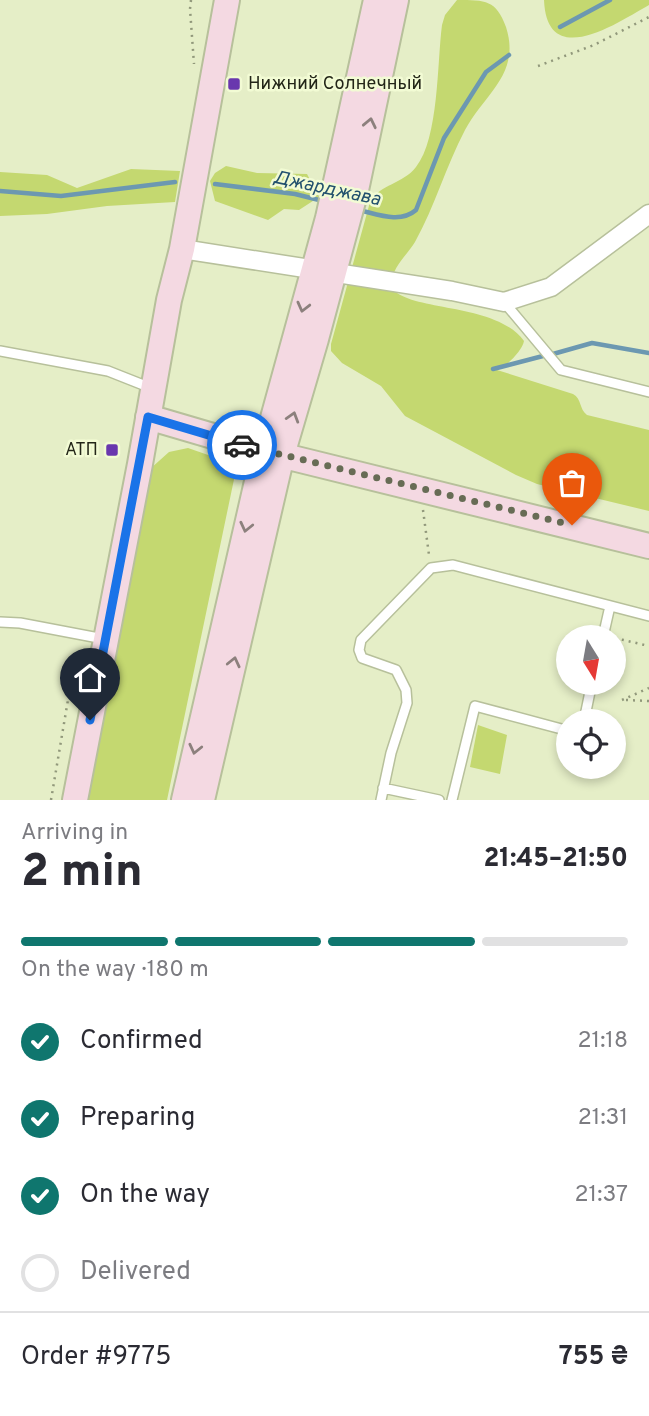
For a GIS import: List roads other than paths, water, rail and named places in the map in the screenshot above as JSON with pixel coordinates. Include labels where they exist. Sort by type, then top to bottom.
[{"type":"main road","points":[[75,800],[99,638],[148,417],[169,300],[182,250],[228,0]]},
{"type":"main road","points":[[346,188],[376,0]]},
{"type":"main road","points":[[184,800],[273,453],[316,339],[323,272],[396,0]]},
{"type":"main road","points":[[148,417],[273,453],[649,546]]},
{"type":"main road","points":[[202,800],[273,453]]},
{"type":"street","points":[[182,250],[452,291],[505,302],[551,287],[649,214]]},
{"type":"lane","points":[[505,302],[561,370],[649,392]]},
{"type":"lane","points":[[0,351],[108,371],[153,389]]},
{"type":"lane","points":[[381,800],[407,703],[406,690],[396,670],[362,658],[359,650],[361,640],[431,568],[453,565],[649,616]]},
{"type":"lane","points":[[606,625],[610,606]]},
{"type":"lane","points":[[0,622],[20,623],[99,638]]},
{"type":"lane","points":[[452,800],[475,706],[556,728]]},
{"type":"lane","points":[[383,788],[439,800]]},
{"type":"waterway","name":"Джарджава","points":[[560,27],[610,0]]},
{"type":"waterway","name":"Джарджава","points":[[359,210],[396,217],[416,210],[444,138],[486,72],[509,55]]},
{"type":"waterway","name":"Джарджава","points":[[0,191],[61,196],[175,182]]},
{"type":"waterway","name":"Джарджава","points":[[215,184],[295,194],[323,201]]},
{"type":"waterway","points":[[553,354],[592,343],[649,353]]},
{"type":"waterway","points":[[493,369],[543,356]]},
{"type":"place","name":"Нижний Солнечный","points":[[234,84]]},
{"type":"place","name":"АТП","points":[[112,450]]}]
